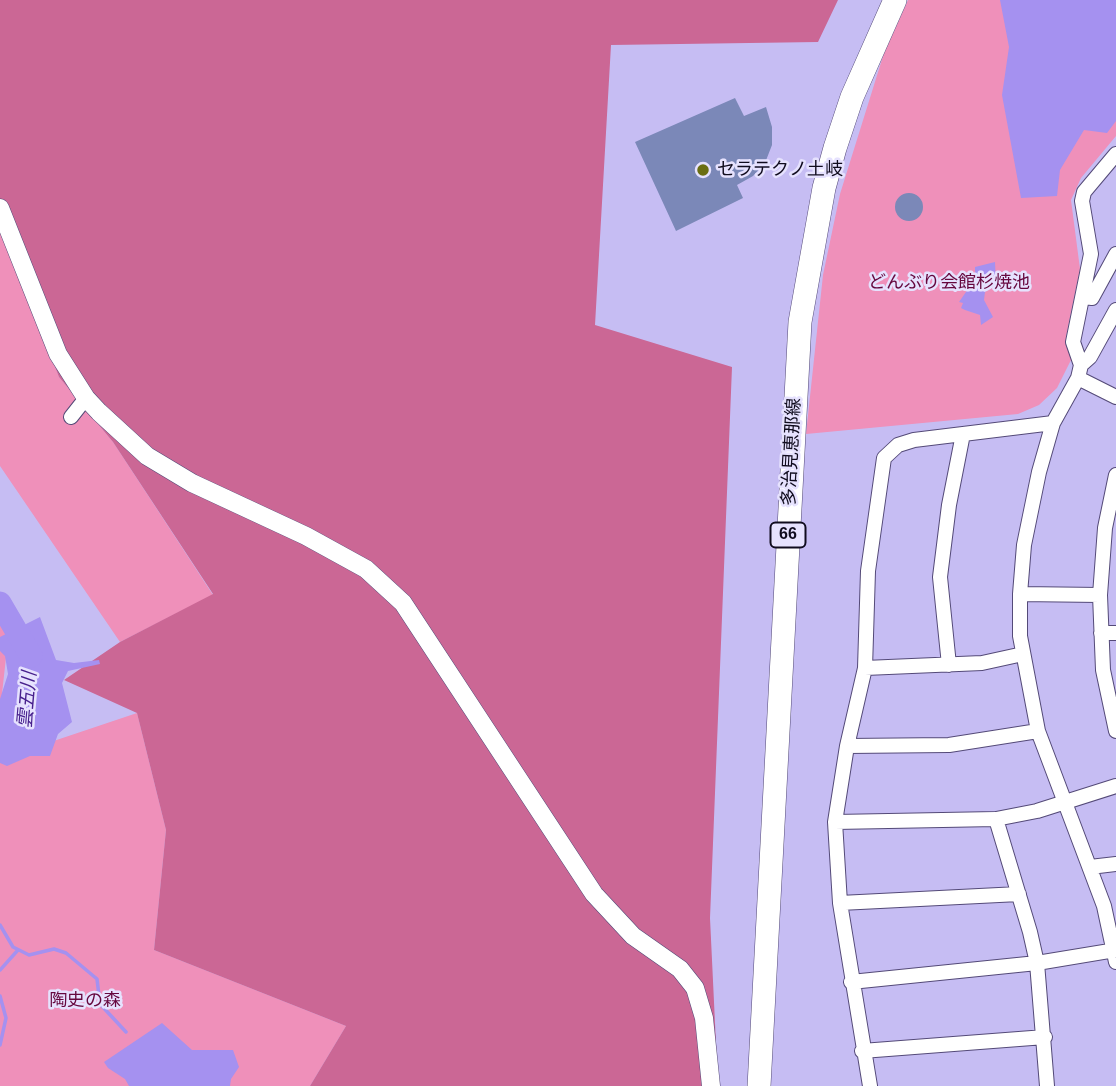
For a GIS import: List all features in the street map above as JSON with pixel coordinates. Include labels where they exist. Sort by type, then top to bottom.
[{"type":"main road","name":"多治見恵那線","points":[[759,1086],[800,323],[824,188],[835,148],[852,97],[895,0]]},
{"type":"street","points":[[1116,153],[1089,185],[1082,201],[1091,254],[1073,342],[1080,372],[1116,397]]},
{"type":"street","points":[[0,208],[58,354],[86,398],[147,456],[192,483],[306,536],[366,569],[404,603],[594,894],[625,928],[680,969],[695,988],[704,1018],[711,1086]]},
{"type":"street","points":[[1084,297],[1093,298],[1116,254]]},
{"type":"street","points":[[851,982],[1116,954],[1090,867],[1038,731],[1023,654],[1020,594],[1031,503],[1053,423],[1115,313]]},
{"type":"street","points":[[71,417],[86,398]]},
{"type":"street","points":[[870,1086],[862,1051],[840,903],[835,822],[847,746],[865,667],[868,571],[884,458],[905,442],[1053,423]]},
{"type":"street","points":[[948,666],[940,577],[947,516],[963,434]]},
{"type":"street","points":[[1116,475],[1109,558],[1100,595],[1101,633],[1116,731]]},
{"type":"street","points":[[1020,594],[1100,595]]},
{"type":"street","points":[[1101,633],[1116,633]]},
{"type":"street","points":[[865,667],[948,666],[982,663],[1023,654]]},
{"type":"street","points":[[847,746],[949,745],[1009,738],[1038,731]]},
{"type":"street","points":[[835,822],[996,819],[1116,786]]},
{"type":"street","points":[[996,819],[1037,964],[1047,1086]]},
{"type":"street","points":[[1090,867],[1116,864]]},
{"type":"street","points":[[840,903],[1019,894]]},
{"type":"street","points":[[862,1051],[1045,1037]]},
{"type":"green space","name":"どんぶり会館杉焼池","points":[[908,0],[1116,0],[1116,136],[1081,178],[1071,200],[1080,269],[1066,337],[1072,358],[1057,388],[1039,405],[1018,414],[806,434],[823,275],[840,194],[884,53]]},
{"type":"green space","points":[[0,226],[59,377],[113,442],[213,595],[120,642],[0,466]]},
{"type":"green space","points":[[12,603],[0,712],[0,605]]},
{"type":"green space","name":"陶史の森","points":[[137,713],[166,830],[154,950],[346,1026],[310,1086],[0,1086],[0,759]]},
{"type":"shaded area","points":[[0,0],[838,0],[818,42],[611,45],[595,325],[732,367],[710,918],[718,1086],[310,1086],[346,1026],[154,950],[166,830],[137,713],[64,680],[120,642],[213,594],[113,442],[59,377],[0,226]]},
{"type":"water","points":[[1000,0],[1116,0],[1116,121],[1107,133],[1084,130],[1060,170],[1057,196],[1021,198],[1002,95],[1009,47]]},
{"type":"water","points":[[995,262],[996,285],[985,292],[984,300],[993,317],[981,325],[980,315],[961,308],[963,303],[959,302],[975,279],[975,267]]},
{"type":"water","points":[[40,617],[56,660],[74,663],[99,660],[100,664],[68,671],[62,683],[72,722],[58,734],[50,756],[30,756],[7,766],[0,763],[0,699],[8,674],[5,656],[0,651],[0,637]]},
{"type":"water","points":[[162,1023],[192,1050],[233,1050],[239,1067],[230,1086],[129,1086],[125,1079],[108,1068],[104,1062]]},
{"type":"building","name":"セラテクノ土岐","points":[[735,98],[744,116],[766,107],[772,127],[772,145],[765,163],[753,176],[737,185],[743,198],[676,231],[635,142]]},
{"type":"building","points":[[909,193],[919,197],[923,207],[919,217],[909,221],[899,217],[895,207],[899,197]]},
{"type":"waterway","name":"雲五川","points":[[0,603],[31,656]]},
{"type":"waterway","points":[[0,925],[13,947],[29,955],[54,949],[66,953],[97,979],[100,1004],[126,1032]]},
{"type":"waterway","points":[[0,970],[18,950]]},
{"type":"waterway","points":[[0,996],[6,1018],[0,1045]]},
{"type":"place","name":"セラテクノ土岐","points":[[703,170]]}]
